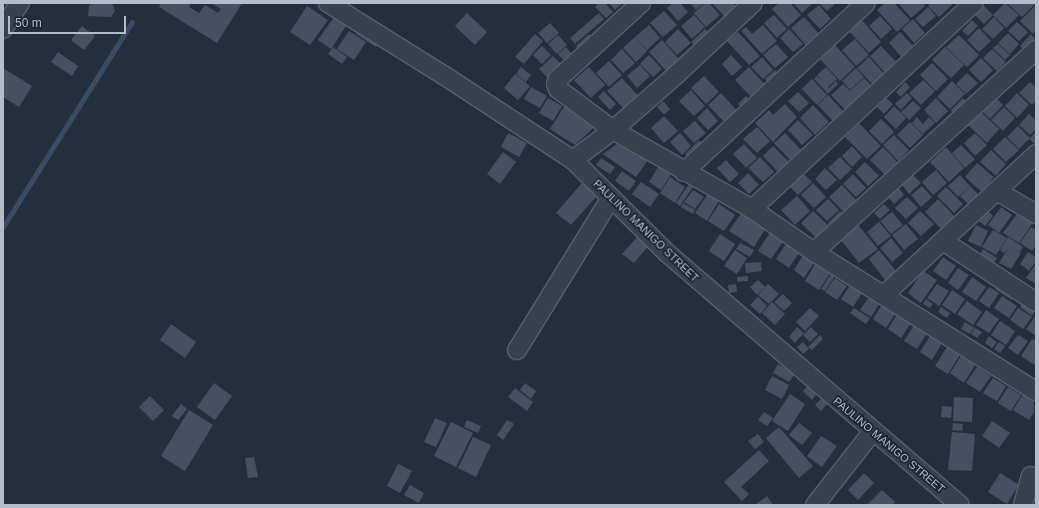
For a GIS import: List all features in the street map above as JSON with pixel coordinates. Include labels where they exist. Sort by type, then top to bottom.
[{"type":"street","points":[[3,29],[20,3]]},
{"type":"street","name":"PAULINO MANIGO STREET","points":[[328,3],[513,120],[573,160],[667,253],[960,505]]},
{"type":"street","points":[[641,3],[557,82],[558,89],[561,92],[613,130],[684,172],[752,209],[814,252],[1036,391]]},
{"type":"street","points":[[573,160],[613,130],[676,75],[753,3]]},
{"type":"street","points":[[684,172],[866,3]]},
{"type":"street","points":[[752,209],[974,3]]},
{"type":"street","points":[[814,252],[1036,50]]},
{"type":"street","points":[[884,295],[998,191],[1036,154]]},
{"type":"street","points":[[998,191],[1036,214]]},
{"type":"street","points":[[517,350],[611,198]]},
{"type":"street","points":[[943,241],[1036,302]]},
{"type":"street","points":[[815,505],[873,431]]},
{"type":"street","points":[[1023,505],[1030,476]]},
{"type":"building","points":[[96,3],[112,3],[115,11],[111,17],[88,16],[89,5]]},
{"type":"building","points":[[161,3],[191,3],[189,7],[199,13],[205,5],[218,13],[221,9],[211,3],[242,3],[217,43],[159,7]]},
{"type":"building","points":[[599,3],[605,3],[613,12],[606,18],[595,7]]},
{"type":"building","points":[[609,3],[623,3],[615,10]]},
{"type":"building","points":[[673,3],[680,3],[688,12],[678,21],[667,8]]},
{"type":"building","points":[[690,3],[704,3],[696,10]]},
{"type":"building","points":[[705,3],[709,3],[720,15],[706,27],[694,13]]},
{"type":"building","points":[[712,3],[733,3],[736,7],[725,17]]},
{"type":"building","points":[[779,3],[790,3],[801,15],[788,27],[772,9]]},
{"type":"building","points":[[793,3],[813,3],[802,13]]},
{"type":"building","points":[[819,3],[836,3],[827,11]]},
{"type":"building","points":[[885,3],[894,3],[910,20],[897,32],[877,10]]},
{"type":"building","points":[[898,3],[923,3],[925,6],[911,18]]},
{"type":"building","points":[[931,3],[951,3],[952,5],[939,17],[928,6]]},
{"type":"building","points":[[1005,3],[1019,15],[1006,28],[993,15]]},
{"type":"building","points":[[1007,3],[1034,3],[1035,4],[1022,17]]},
{"type":"building","points":[[819,5],[831,19],[820,29],[807,15]]},
{"type":"building","points":[[307,6],[328,20],[310,45],[290,32]]},
{"type":"building","points":[[984,6],[993,15],[984,24],[975,15]]},
{"type":"building","points":[[1035,6],[1036,31],[1033,34],[1020,21]]},
{"type":"building","points":[[928,7],[936,16],[923,27],[915,19]]},
{"type":"building","points":[[664,11],[677,25],[663,37],[650,23]]},
{"type":"building","points":[[467,13],[487,32],[475,45],[455,26]]},
{"type":"building","points":[[599,13],[604,19],[575,44],[570,38]]},
{"type":"building","points":[[336,14],[348,23],[331,49],[318,40]]},
{"type":"building","points":[[694,15],[705,27],[692,39],[681,26]]},
{"type":"building","points":[[774,15],[787,29],[777,38],[764,23]]},
{"type":"building","points":[[880,16],[892,29],[881,39],[869,26]]},
{"type":"building","points":[[804,17],[822,37],[809,49],[791,28]]},
{"type":"building","points":[[994,17],[1004,28],[993,39],[982,29]]},
{"type":"building","points":[[861,19],[881,42],[869,53],[848,30]]},
{"type":"building","points":[[913,19],[925,33],[914,43],[902,29]]},
{"type":"building","points":[[972,20],[978,26],[968,36],[962,31]]},
{"type":"building","points":[[1017,22],[1028,32],[1019,41],[1008,31]]},
{"type":"building","points":[[550,23],[559,33],[547,43],[538,33]]},
{"type":"building","points":[[649,25],[660,38],[647,50],[635,37]]},
{"type":"building","points":[[763,25],[777,41],[762,54],[741,31],[746,27],[752,34]]},
{"type":"building","points":[[82,26],[95,36],[84,50],[71,40]]},
{"type":"building","points":[[360,28],[380,42],[376,47],[356,34]]},
{"type":"building","points":[[979,28],[991,41],[979,52],[967,40]]},
{"type":"building","points":[[678,29],[691,43],[677,55],[665,42]]},
{"type":"building","points":[[705,29],[712,37],[698,50],[691,42]]},
{"type":"building","points":[[789,29],[803,44],[793,52],[780,38]]},
{"type":"building","points":[[349,31],[366,42],[354,60],[337,49]]},
{"type":"building","points":[[738,32],[760,56],[749,65],[727,41]]},
{"type":"building","points":[[900,32],[916,49],[904,60],[889,43]]},
{"type":"building","points":[[1008,33],[1019,44],[1010,54],[998,43]]},
{"type":"building","points":[[535,34],[543,41],[524,64],[515,57]]},
{"type":"building","points":[[589,34],[595,41],[582,53],[576,46]]},
{"type":"building","points":[[1031,34],[1036,40],[1025,51],[1020,46]]},
{"type":"building","points":[[558,35],[567,45],[557,54],[548,44]]},
{"type":"building","points":[[959,35],[979,55],[967,67],[946,47]]},
{"type":"building","points":[[635,37],[647,51],[636,62],[623,48]]},
{"type":"building","points":[[855,39],[869,55],[856,66],[842,50]]},
{"type":"building","points":[[662,40],[678,58],[683,54],[688,59],[670,75],[649,52]]},
{"type":"building","points":[[776,44],[788,57],[775,68],[763,55]]},
{"type":"building","points":[[998,44],[1010,55],[1005,60],[993,48]]},
{"type":"building","points":[[835,45],[855,67],[840,81],[820,59]]},
{"type":"building","points":[[542,46],[551,55],[542,64],[533,55]]},
{"type":"building","points":[[881,46],[900,66],[888,76],[870,56]]},
{"type":"building","points":[[333,47],[347,57],[342,64],[328,54]]},
{"type":"building","points":[[566,47],[576,59],[568,65],[558,54]]},
{"type":"building","points":[[945,47],[964,65],[951,78],[932,60]]},
{"type":"building","points":[[622,49],[635,63],[623,73],[611,60]]},
{"type":"building","points":[[992,49],[1006,62],[997,71],[983,58]]},
{"type":"building","points":[[58,52],[78,66],[72,76],[51,62]]},
{"type":"building","points":[[649,55],[662,69],[653,77],[640,64]]},
{"type":"building","points":[[731,55],[742,67],[732,76],[722,64]]},
{"type":"building","points":[[553,56],[565,68],[551,81],[539,69]]},
{"type":"building","points":[[762,57],[773,70],[763,79],[751,67]]},
{"type":"building","points":[[869,57],[887,77],[875,87],[857,68]]},
{"type":"building","points":[[981,58],[993,70],[981,82],[969,70]]},
{"type":"building","points":[[609,61],[622,75],[609,87],[596,73]]},
{"type":"building","points":[[932,63],[948,79],[936,91],[920,75]]},
{"type":"building","points":[[640,65],[650,76],[637,88],[627,76]]},
{"type":"building","points":[[521,67],[531,75],[526,82],[516,74]]},
{"type":"building","points":[[589,67],[605,85],[591,98],[574,80]]},
{"type":"building","points":[[749,67],[769,89],[755,101],[735,80]]},
{"type":"building","points":[[826,67],[837,79],[828,87],[829,88],[836,81],[838,84],[828,94],[814,79],[817,76],[823,81],[817,75]]},
{"type":"building","points":[[3,68],[32,86],[19,107],[3,97]]},
{"type":"building","points":[[856,68],[864,77],[850,90],[842,81]]},
{"type":"building","points":[[775,70],[781,78],[772,86],[765,79]]},
{"type":"building","points":[[967,73],[978,83],[966,94],[956,84]]},
{"type":"building","points":[[515,74],[530,86],[518,100],[504,88]]},
{"type":"building","points":[[704,76],[719,92],[706,104],[691,88]]},
{"type":"building","points":[[622,78],[641,99],[627,112],[607,91]]},
{"type":"building","points":[[864,78],[871,85],[857,98],[860,102],[848,113],[831,95],[843,84],[850,91]]},
{"type":"building","points":[[812,79],[827,95],[817,105],[802,89]]},
{"type":"building","points":[[923,80],[935,91],[921,105],[909,93]]},
{"type":"building","points":[[952,81],[965,94],[950,109],[937,97]]},
{"type":"building","points":[[905,82],[910,87],[901,97],[896,92]]},
{"type":"building","points":[[1030,82],[1036,87],[1036,101],[1032,105],[1019,93]]},
{"type":"building","points":[[531,87],[547,96],[540,108],[524,99]]},
{"type":"building","points":[[691,90],[705,106],[694,116],[679,101]]},
{"type":"building","points":[[604,91],[616,104],[610,110],[598,97]]},
{"type":"building","points":[[798,92],[809,103],[799,112],[788,101]]},
{"type":"building","points":[[721,93],[740,114],[727,125],[708,105]]},
{"type":"building","points":[[907,93],[912,98],[901,110],[895,104]]},
{"type":"building","points":[[1017,93],[1029,105],[1017,118],[1005,106]]},
{"type":"building","points":[[828,95],[844,112],[834,122],[818,105]]},
{"type":"building","points":[[746,96],[753,103],[745,111],[738,104]]},
{"type":"building","points":[[548,98],[562,106],[553,121],[539,113]]},
{"type":"building","points":[[886,98],[893,104],[884,114],[877,107]]},
{"type":"building","points":[[936,98],[948,111],[936,123],[924,110]]},
{"type":"building","points":[[963,98],[969,105],[957,117],[951,110]]},
{"type":"building","points":[[996,98],[1003,105],[990,119],[983,112]]},
{"type":"building","points":[[663,101],[670,109],[664,115],[657,107]]},
{"type":"building","points":[[913,101],[921,108],[909,120],[901,112]]},
{"type":"building","points":[[567,102],[599,123],[575,145],[550,129]]},
{"type":"building","points":[[785,104],[797,117],[773,142],[755,123],[769,110],[773,115]]},
{"type":"building","points":[[813,105],[829,122],[815,135],[800,118]]},
{"type":"building","points":[[894,106],[906,118],[896,129],[884,117]]},
{"type":"building","points":[[1004,107],[1015,118],[1003,131],[991,120]]},
{"type":"building","points":[[707,108],[718,121],[708,130],[697,118]]},
{"type":"building","points":[[981,112],[999,129],[987,143],[968,125]]},
{"type":"building","points":[[1029,114],[1036,120],[1036,129],[1030,135],[1019,125]]},
{"type":"building","points":[[664,116],[678,131],[664,143],[651,128]]},
{"type":"building","points":[[917,117],[923,124],[929,117],[935,123],[923,134],[912,123]]},
{"type":"building","points":[[881,119],[894,132],[882,144],[869,131]]},
{"type":"building","points":[[798,120],[813,135],[802,145],[788,130]]},
{"type":"building","points":[[695,121],[706,133],[694,143],[683,131]]},
{"type":"building","points":[[910,122],[923,135],[910,148],[897,135]]},
{"type":"building","points":[[859,123],[881,146],[867,159],[845,137]]},
{"type":"building","points":[[1018,126],[1030,138],[1019,149],[1007,137]]},
{"type":"building","points":[[757,127],[770,141],[757,153],[743,139]]},
{"type":"building","points":[[1036,132],[1036,145],[1029,139]]},
{"type":"building","points":[[508,133],[527,143],[519,157],[501,147]]},
{"type":"building","points":[[680,133],[691,146],[682,155],[670,142]]},
{"type":"building","points":[[785,133],[801,150],[790,160],[774,143]]},
{"type":"building","points":[[975,133],[987,145],[975,156],[964,143]]},
{"type":"building","points":[[894,135],[909,150],[898,161],[883,145]]},
{"type":"building","points":[[1005,137],[1019,150],[1006,162],[993,149]]},
{"type":"building","points":[[624,139],[650,157],[636,177],[603,154]]},
{"type":"building","points":[[699,140],[706,147],[691,161],[685,154]]},
{"type":"building","points":[[744,144],[757,158],[746,168],[733,154]]},
{"type":"building","points":[[961,145],[975,159],[965,168],[952,153]]},
{"type":"building","points":[[773,146],[790,163],[779,173],[763,156]]},
{"type":"building","points":[[852,146],[862,157],[852,167],[842,156]]},
{"type":"building","points":[[883,147],[903,168],[890,180],[870,160]]},
{"type":"building","points":[[946,147],[964,168],[949,182],[930,162]]},
{"type":"building","points":[[991,150],[1006,164],[996,176],[980,162]]},
{"type":"building","points":[[503,152],[516,162],[500,184],[487,174]]},
{"type":"building","points":[[760,157],[774,172],[763,182],[748,168]]},
{"type":"building","points":[[840,157],[852,169],[840,180],[828,168]]},
{"type":"building","points":[[601,158],[615,167],[610,174],[596,165]]},
{"type":"building","points":[[726,160],[739,174],[730,182],[717,168]]},
{"type":"building","points":[[662,161],[674,169],[661,190],[649,182]]},
{"type":"building","points":[[865,162],[879,176],[868,186],[855,172]]},
{"type":"building","points":[[977,163],[994,177],[982,192],[965,177]]},
{"type":"building","points":[[825,168],[837,180],[826,190],[815,179]]},
{"type":"building","points":[[936,170],[947,183],[933,195],[922,182]]},
{"type":"building","points":[[622,171],[636,181],[629,191],[615,181]]},
{"type":"building","points":[[748,173],[759,185],[749,194],[738,183]]},
{"type":"building","points":[[803,173],[812,182],[798,195],[789,186]]},
{"type":"building","points":[[853,174],[866,188],[856,197],[843,184]]},
{"type":"building","points":[[913,175],[921,183],[909,194],[902,185]]},
{"type":"building","points":[[960,175],[970,186],[958,197],[948,186]]},
{"type":"building","points":[[670,177],[685,187],[675,203],[660,193]]},
{"type":"building","points":[[693,178],[697,181],[680,206],[676,203]]},
{"type":"building","points":[[641,182],[659,194],[650,207],[632,194]]},
{"type":"building","points":[[582,183],[597,196],[571,225],[556,213]]},
{"type":"building","points":[[813,183],[826,197],[814,208],[801,195]]},
{"type":"building","points":[[842,185],[857,201],[845,213],[829,197]]},
{"type":"building","points":[[922,186],[932,197],[921,207],[911,195]]},
{"type":"building","points":[[970,186],[980,196],[970,206],[960,196]]},
{"type":"building","points":[[946,187],[963,204],[954,213],[937,196]]},
{"type":"building","points":[[899,188],[904,195],[894,204],[888,197]]},
{"type":"building","points":[[693,190],[704,197],[695,209],[684,202]]},
{"type":"building","points":[[709,192],[720,199],[707,221],[695,213]]},
{"type":"building","points":[[797,196],[810,211],[795,225],[781,210]]},
{"type":"building","points":[[907,197],[918,208],[906,219],[895,208]]},
{"type":"building","points":[[828,199],[839,210],[827,221],[816,210]]},
{"type":"building","points":[[938,199],[957,219],[943,231],[925,212]]},
{"type":"building","points":[[683,203],[695,210],[693,214],[681,207]]},
{"type":"building","points":[[719,204],[735,215],[724,231],[708,221]]},
{"type":"building","points":[[884,204],[890,210],[880,219],[874,213]]},
{"type":"building","points":[[1001,207],[1012,215],[999,233],[988,225]]},
{"type":"building","points":[[1021,208],[1036,218],[1019,243],[1003,233]]},
{"type":"building","points":[[987,210],[993,216],[985,226],[979,221]]},
{"type":"building","points":[[743,211],[767,226],[754,247],[729,231]]},
{"type":"building","points":[[813,211],[829,226],[816,238],[801,223]]},
{"type":"building","points":[[840,211],[847,218],[835,230],[828,223]]},
{"type":"building","points":[[920,211],[934,224],[921,236],[908,223]]},
{"type":"building","points":[[892,212],[903,225],[891,234],[880,221]]},
{"type":"building","points":[[879,222],[891,236],[878,246],[867,232]]},
{"type":"building","points":[[906,224],[918,239],[904,250],[892,235]]},
{"type":"building","points":[[858,225],[878,249],[859,263],[840,239]]},
{"type":"building","points":[[976,225],[988,231],[981,247],[968,241]]},
{"type":"building","points":[[1031,227],[1036,230],[1036,245],[1032,251],[1020,243]]},
{"type":"building","points":[[993,230],[1007,238],[996,255],[982,247]]},
{"type":"building","points":[[771,231],[784,240],[771,259],[758,251]]},
{"type":"building","points":[[720,234],[735,244],[724,261],[709,251]]},
{"type":"building","points":[[639,235],[650,244],[634,263],[622,254]]},
{"type":"building","points":[[1008,237],[1023,247],[1020,252],[1009,246],[1021,253],[1011,269],[999,263],[1008,248],[1004,253],[1000,250]]},
{"type":"building","points":[[790,238],[803,247],[789,268],[776,259]]},
{"type":"building","points":[[891,238],[903,253],[892,262],[880,248]]},
{"type":"building","points":[[740,243],[754,250],[750,257],[736,249]]},
{"type":"building","points":[[807,249],[818,256],[804,278],[794,270]]},
{"type":"building","points":[[983,249],[997,258],[993,264],[979,256]]},
{"type":"building","points":[[735,250],[747,258],[737,274],[724,266]]},
{"type":"building","points":[[879,250],[896,271],[885,280],[869,259]]},
{"type":"building","points":[[1028,252],[1036,257],[1036,261],[1029,271],[1020,264]]},
{"type":"building","points":[[943,257],[956,266],[946,280],[933,271]]},
{"type":"building","points":[[818,259],[833,269],[819,290],[805,281]]},
{"type":"building","points":[[761,262],[762,271],[746,273],[745,263]]},
{"type":"building","points":[[1036,264],[1036,284],[1026,278]]},
{"type":"building","points":[[836,267],[852,278],[848,285],[835,276],[825,291],[821,289]]},
{"type":"building","points":[[958,268],[969,275],[958,290],[948,283]]},
{"type":"building","points":[[923,271],[937,280],[921,303],[908,293]]},
{"type":"building","points":[[748,276],[748,281],[737,282],[737,277]]},
{"type":"building","points":[[972,277],[986,287],[976,301],[962,292]]},
{"type":"building","points":[[835,278],[847,286],[837,300],[825,292]]},
{"type":"building","points":[[758,280],[765,287],[757,295],[750,287]]},
{"type":"building","points":[[1001,281],[1018,292],[1012,300],[995,289]]},
{"type":"building","points":[[736,284],[737,292],[729,293],[728,285]]},
{"type":"building","points":[[768,284],[779,294],[769,304],[758,295]]},
{"type":"building","points":[[937,284],[949,291],[939,306],[927,298]]},
{"type":"building","points":[[850,285],[862,293],[853,307],[841,299]]},
{"type":"building","points":[[989,287],[999,293],[989,308],[979,301]]},
{"type":"building","points":[[952,290],[965,299],[955,314],[942,305]]},
{"type":"building","points":[[783,294],[792,303],[784,311],[774,302]]},
{"type":"building","points":[[1002,296],[1017,306],[1009,318],[994,308]]},
{"type":"building","points":[[758,297],[767,306],[760,314],[750,305]]},
{"type":"building","points":[[869,297],[879,304],[871,317],[860,310]]},
{"type":"building","points":[[1026,298],[1036,310],[1032,316],[1020,307]]},
{"type":"building","points":[[926,299],[933,304],[930,308],[923,304]]},
{"type":"building","points":[[967,301],[982,312],[973,325],[957,314]]},
{"type":"building","points":[[772,302],[785,314],[775,325],[762,313]]},
{"type":"building","points":[[882,305],[895,314],[886,328],[873,319]]},
{"type":"building","points":[[941,307],[950,313],[947,318],[938,312]]},
{"type":"building","points":[[810,308],[819,316],[805,331],[796,322]]},
{"type":"building","points":[[854,308],[870,318],[866,324],[850,313]]},
{"type":"building","points":[[1018,308],[1032,317],[1023,329],[1010,320]]},
{"type":"building","points":[[986,310],[999,319],[989,333],[976,325]]},
{"type":"building","points":[[897,314],[911,323],[901,338],[888,329]]},
{"type":"building","points":[[1035,317],[1036,318],[1036,336],[1026,329]]},
{"type":"building","points":[[1000,321],[1015,331],[1006,345],[991,335]]},
{"type":"building","points":[[965,322],[974,328],[970,334],[961,329]]},
{"type":"building","points":[[171,324],[196,342],[185,358],[160,340]]},
{"type":"building","points":[[914,325],[927,333],[917,349],[904,341]]},
{"type":"building","points":[[797,327],[804,333],[795,343],[789,337]]},
{"type":"building","points":[[811,327],[818,334],[810,342],[803,335]]},
{"type":"building","points":[[975,328],[982,332],[977,338],[971,334]]},
{"type":"building","points":[[820,335],[823,339],[812,350],[808,347]]},
{"type":"building","points":[[1018,335],[1028,341],[1018,355],[1008,348]]},
{"type":"building","points":[[930,336],[942,343],[932,360],[920,352]]},
{"type":"building","points":[[989,336],[997,342],[992,348],[985,343]]},
{"type":"building","points":[[1032,339],[1036,341],[1036,366],[1021,356]]},
{"type":"building","points":[[803,342],[809,349],[803,354],[797,347]]},
{"type":"building","points":[[999,342],[1005,346],[1000,353],[994,349]]},
{"type":"building","points":[[947,347],[960,355],[948,374],[935,366]]},
{"type":"building","points":[[961,356],[975,365],[964,383],[950,373]]},
{"type":"building","points":[[778,364],[795,374],[789,382],[773,373]]},
{"type":"building","points":[[977,367],[991,376],[980,392],[966,383]]},
{"type":"building","points":[[772,376],[789,385],[782,399],[765,390]]},
{"type":"building","points":[[993,378],[1006,386],[997,401],[983,393]]},
{"type":"building","points":[[214,383],[232,396],[215,420],[197,407]]},
{"type":"building","points":[[525,383],[536,391],[531,399],[520,390]]},
{"type":"building","points":[[808,386],[816,395],[812,400],[803,391]]},
{"type":"building","points":[[1008,387],[1021,395],[1011,411],[998,403]]},
{"type":"building","points":[[515,388],[533,402],[527,411],[508,397]]},
{"type":"building","points":[[1026,389],[1033,394],[1034,412],[1029,420],[1013,410]]},
{"type":"building","points":[[790,394],[805,404],[788,431],[772,421]]},
{"type":"building","points":[[150,396],[164,410],[153,421],[139,407]]},
{"type":"building","points":[[954,397],[973,398],[972,422],[953,421]]},
{"type":"building","points":[[821,399],[827,404],[821,411],[815,405]]},
{"type":"building","points":[[181,404],[187,409],[178,420],[172,416]]},
{"type":"building","points":[[942,406],[952,407],[951,418],[941,417]]},
{"type":"building","points":[[189,410],[213,425],[185,471],[161,456]]},
{"type":"building","points":[[764,412],[773,418],[767,426],[758,420]]},
{"type":"building","points":[[435,418],[447,423],[436,447],[424,442]]},
{"type":"building","points":[[467,420],[481,426],[478,433],[464,427]]},
{"type":"building","points":[[507,420],[514,424],[503,440],[497,435]]},
{"type":"building","points":[[992,421],[1010,433],[999,448],[982,436]]},
{"type":"building","points":[[451,422],[473,433],[456,467],[434,456]]},
{"type":"building","points":[[799,423],[812,433],[802,445],[789,435]]},
{"type":"building","points":[[953,423],[963,424],[962,431],[952,430]]},
{"type":"building","points":[[779,427],[813,466],[799,478],[766,438]]},
{"type":"building","points":[[952,432],[975,434],[972,471],[948,470]]},
{"type":"building","points":[[758,434],[764,442],[755,449],[748,441]]},
{"type":"building","points":[[821,436],[837,446],[822,467],[807,456]]},
{"type":"building","points":[[473,437],[491,445],[476,477],[458,468]]},
{"type":"building","points":[[759,450],[769,461],[741,487],[749,494],[742,501],[724,482]]},
{"type":"building","points":[[254,457],[258,477],[248,478],[245,458]]},
{"type":"building","points":[[398,464],[412,471],[400,493],[387,486]]},
{"type":"building","points":[[864,473],[874,483],[858,500],[848,490]]},
{"type":"building","points":[[1000,473],[1019,485],[1007,504],[988,492]]},
{"type":"building","points":[[410,485],[424,493],[419,503],[404,495]]},
{"type":"building","points":[[882,490],[895,502],[892,505],[867,505]]},
{"type":"building","points":[[767,496],[773,505],[755,505]]},
{"type":"waterway","points":[[3,227],[132,22]]}]
